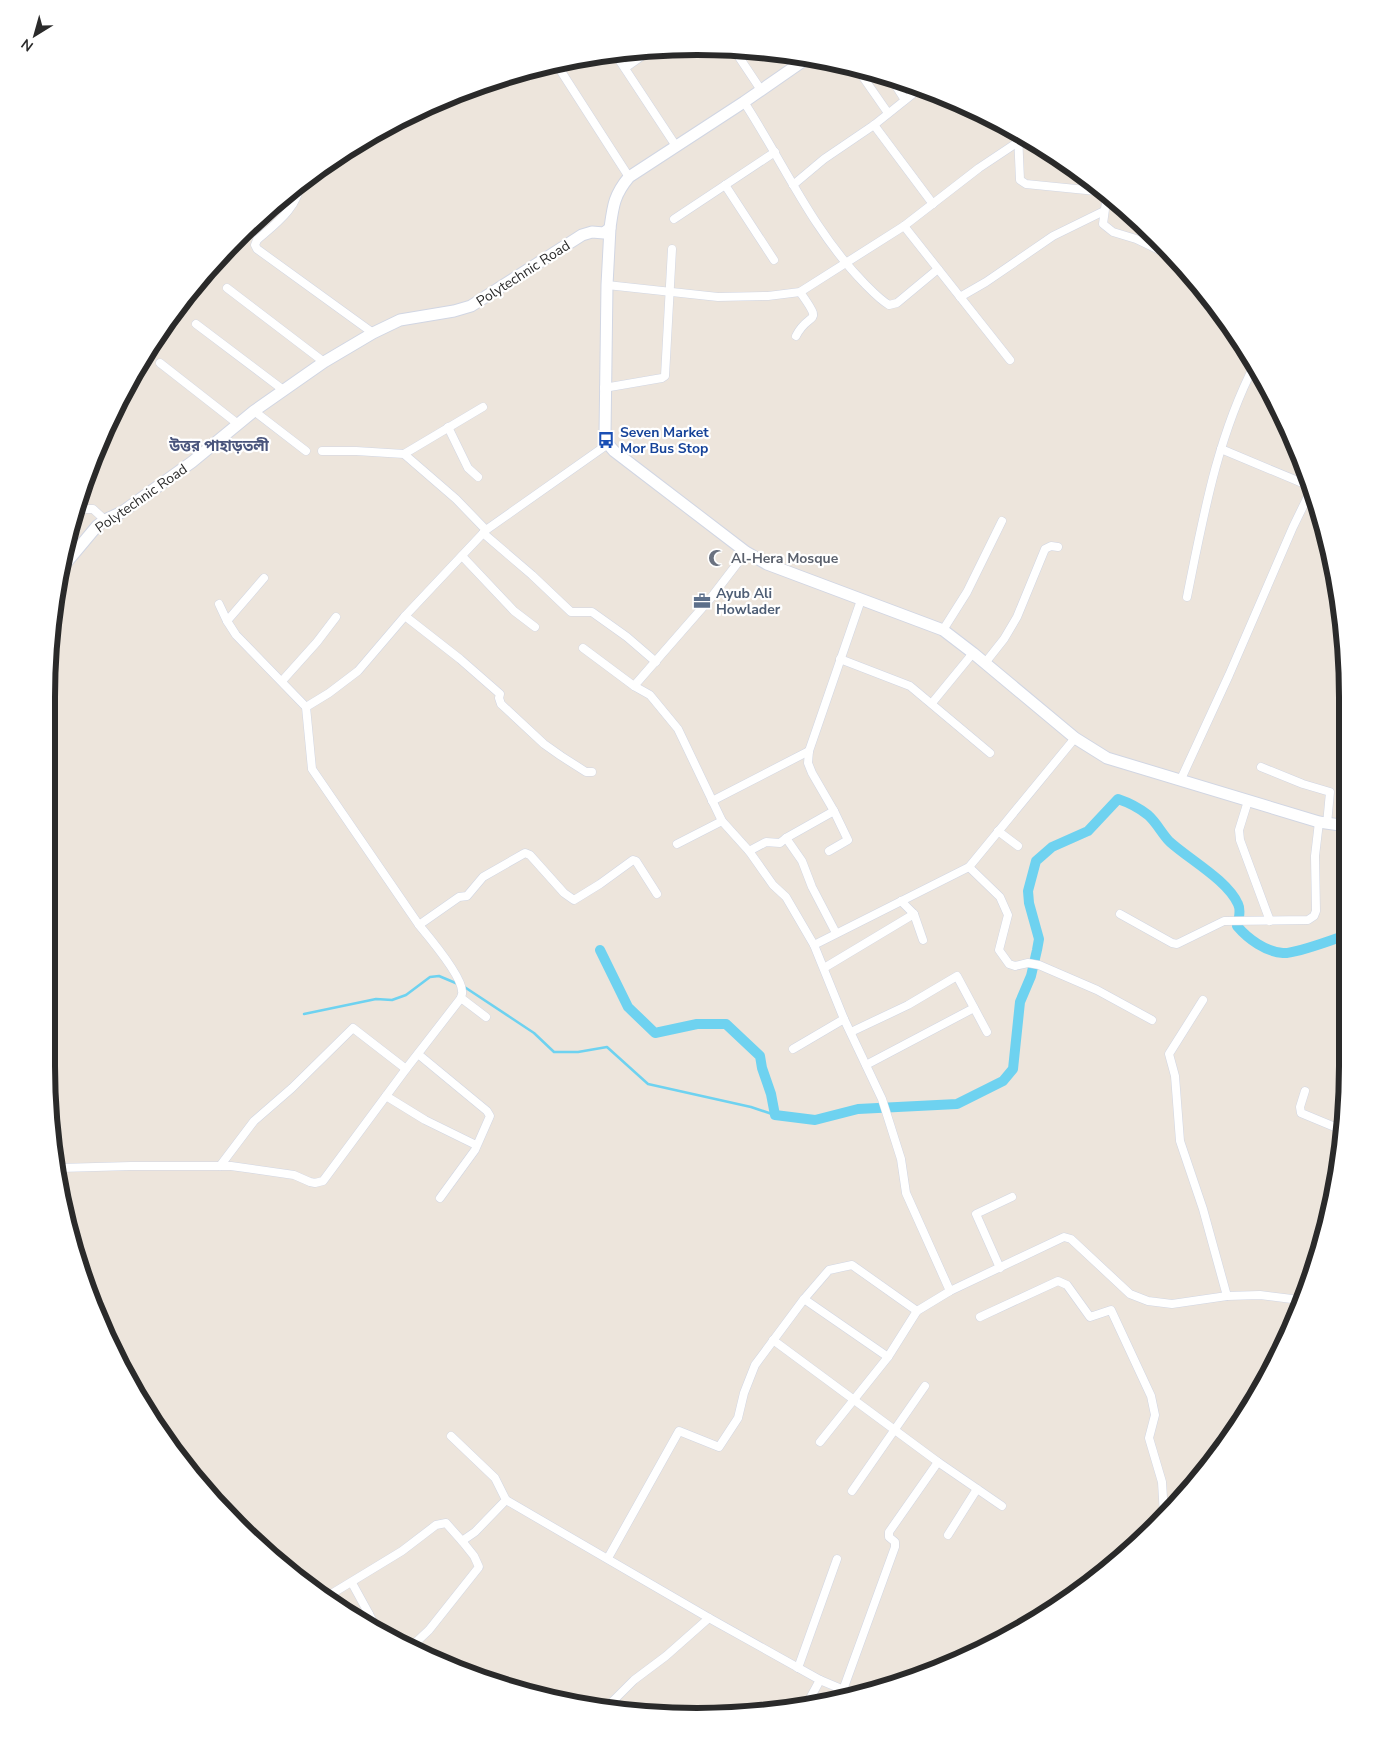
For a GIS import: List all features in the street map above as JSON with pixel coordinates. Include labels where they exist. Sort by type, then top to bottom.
[{"type":"street","points":[[738,56],[761,90]]},
{"type":"street","points":[[625,68],[640,57]]},
{"type":"street","points":[[619,59],[676,146]]},
{"type":"street","points":[[799,63],[744,102],[629,177],[619,189],[613,204],[607,285],[604,388],[605,434],[608,444],[614,451],[746,552],[767,564],[943,630],[1075,738],[1107,758],[1323,823],[1339,825]]},
{"type":"street","points":[[559,70],[629,177]]},
{"type":"street","points":[[863,77],[888,113]]},
{"type":"street","points":[[897,87],[905,100]]},
{"type":"street","points":[[793,186],[824,159],[874,125],[914,93]]},
{"type":"street","points":[[744,102],[775,152],[793,186],[845,263],[882,301],[889,305],[897,303],[938,269]]},
{"type":"street","points":[[874,125],[933,204]]},
{"type":"street","points":[[607,285],[718,298],[744,298],[800,292],[904,226],[1016,140]]},
{"type":"street","points":[[1018,141],[1020,180],[1022,182],[1092,191]]},
{"type":"street","points":[[674,219],[775,152]]},
{"type":"street","points":[[725,185],[774,260]]},
{"type":"street","points":[[299,194],[285,216],[257,240],[255,245],[257,249],[373,332]]},
{"type":"street","points":[[1105,202],[1103,224],[1113,232],[1151,243]]},
{"type":"street","points":[[960,297],[986,282],[1053,236],[1104,212]]},
{"type":"street","points":[[904,226],[1010,360]]},
{"type":"street","name":"Polytechnic Road","points":[[71,558],[97,526],[105,520],[122,512],[192,462],[282,389],[373,332],[400,320],[454,311],[471,306],[582,235],[592,232],[604,233],[610,228]]},
{"type":"street","points":[[604,388],[665,376],[672,250]]},
{"type":"street","points":[[227,288],[324,362]]},
{"type":"street","points":[[796,336],[814,316],[813,311],[800,292]]},
{"type":"street","points":[[196,324],[282,389]]},
{"type":"street","points":[[160,363],[238,424]]},
{"type":"street","points":[[1187,598],[1204,514],[1221,449],[1251,373]]},
{"type":"street","points":[[322,451],[404,454],[483,407]]},
{"type":"street","points":[[254,411],[306,451]]},
{"type":"street","points":[[448,427],[468,468],[478,477]]},
{"type":"street","points":[[306,707],[329,693],[358,671],[405,616],[484,532],[608,444]]},
{"type":"street","points":[[1221,449],[1302,483]]},
{"type":"street","points":[[404,454],[456,499],[484,532],[571,612],[592,612],[627,637],[656,662]]},
{"type":"street","points":[[1181,779],[1229,676],[1307,498]]},
{"type":"street","points":[[84,509],[93,509],[105,520]]},
{"type":"street","points":[[943,630],[967,592],[1002,521]]},
{"type":"street","points":[[985,663],[1004,639],[1017,617],[1045,549],[1051,546],[1058,547]]},
{"type":"street","points":[[634,686],[710,599],[746,552]]},
{"type":"street","points":[[462,556],[514,611],[536,627]]},
{"type":"street","points":[[227,622],[264,578]]},
{"type":"street","points":[[829,851],[848,840],[812,773],[808,763],[809,750],[861,600]]},
{"type":"street","points":[[219,604],[227,622],[236,635],[306,707],[312,769],[419,925],[432,940],[458,978],[462,994],[486,1017]]},
{"type":"street","points":[[405,616],[460,658],[500,694],[501,704],[544,744],[586,772],[592,772]]},
{"type":"street","points":[[282,681],[317,642],[336,617]]},
{"type":"street","points":[[583,648],[634,686],[650,695],[678,729],[722,820],[749,851],[773,885],[786,897],[814,945],[844,1019],[882,1099],[902,1158],[906,1193],[950,1291]]},
{"type":"street","points":[[932,703],[973,653]]},
{"type":"street","points":[[840,659],[910,686],[990,753]]},
{"type":"street","points":[[814,945],[969,867],[1075,738]]},
{"type":"street","points":[[712,801],[809,750]]},
{"type":"street","points":[[1120,914],[1177,944],[1224,921],[1308,920],[1314,916],[1316,910],[1315,856],[1330,792],[1286,778],[1262,767]]},
{"type":"street","points":[[1248,801],[1240,830],[1240,840],[1270,921]]},
{"type":"street","points":[[749,851],[766,842],[780,843],[834,811]]},
{"type":"street","points":[[677,844],[722,820]]},
{"type":"street","points":[[998,831],[1018,846]]},
{"type":"street","points":[[786,838],[802,862],[812,887],[836,934]]},
{"type":"street","points":[[419,925],[459,897],[466,896],[483,877],[525,853],[530,855],[564,893],[574,900],[633,860],[636,861],[657,894]]},
{"type":"street","points":[[969,867],[1000,897],[1008,915],[999,950],[1009,964],[1015,966],[1028,963],[1039,965],[1097,990],[1152,1020]]},
{"type":"street","points":[[901,901],[914,914],[923,940]]},
{"type":"street","points":[[824,968],[914,914]]},
{"type":"street","points":[[851,1032],[908,1005],[957,976],[987,1032]]},
{"type":"street","points":[[63,1168],[231,1166],[294,1175],[315,1183],[323,1181],[462,994]]},
{"type":"street","points":[[1203,1000],[1169,1054],[1174,1076],[1180,1141],[1203,1209],[1227,1296]]},
{"type":"street","points":[[866,1065],[974,1008]]},
{"type":"street","points":[[793,1049],[844,1019]]},
{"type":"street","points":[[220,1166],[254,1122],[292,1088],[353,1028],[406,1069]]},
{"type":"street","points":[[418,1054],[487,1111],[490,1116],[475,1150],[440,1198]]},
{"type":"street","points":[[1305,1091],[1300,1107],[1301,1113],[1336,1128]]},
{"type":"street","points":[[386,1096],[425,1120],[476,1145]]},
{"type":"street","points":[[1000,1268],[976,1214],[1012,1197]]},
{"type":"street","points":[[820,1442],[888,1357],[917,1311],[950,1291],[1064,1237],[1071,1239],[1130,1294],[1148,1301],[1172,1304],[1227,1296],[1260,1295],[1295,1300]]},
{"type":"street","points":[[608,1558],[679,1431],[719,1447],[738,1418],[744,1394],[755,1365],[804,1299],[829,1270],[852,1266],[917,1311]]},
{"type":"street","points":[[980,1317],[1058,1281],[1067,1285],[1090,1317],[1111,1310],[1151,1396],[1155,1416],[1150,1438],[1162,1482],[1163,1507]]},
{"type":"street","points":[[804,1299],[888,1357]]},
{"type":"street","points":[[773,1340],[938,1462],[1002,1506]]},
{"type":"street","points":[[852,1491],[925,1386]]},
{"type":"street","points":[[451,1436],[495,1478],[506,1500],[709,1618],[820,1680],[843,1690],[895,1547],[895,1542],[889,1537],[889,1532],[938,1462]]},
{"type":"street","points":[[948,1535],[977,1489]]},
{"type":"street","points":[[462,1541],[475,1532],[506,1500]]},
{"type":"street","points":[[332,1594],[402,1551],[436,1525],[446,1523],[474,1556],[479,1567],[429,1630],[415,1643]]},
{"type":"street","points":[[798,1668],[837,1559]]},
{"type":"street","points":[[352,1583],[373,1620]]},
{"type":"street","points":[[366,1616],[370,1614]]},
{"type":"street","points":[[611,1703],[634,1680],[666,1656],[709,1618]]},
{"type":"street","points":[[810,1698],[820,1680]]},
{"type":"water","points":[[271,217],[272,218],[219,269],[243,243]]},
{"type":"waterway","points":[[600,950],[628,1007],[655,1033],[697,1024],[726,1024],[760,1056],[775,1115],[815,1120],[858,1109],[957,1104],[1003,1081],[1013,1069],[1020,1002],[1031,976],[1039,939],[1029,903],[1028,891],[1036,861],[1052,847],[1088,831],[1118,799],[1148,815],[1170,842],[1226,887],[1239,906],[1237,926],[1246,936],[1258,944],[1270,950],[1289,953],[1339,938]]},
{"type":"waterway","points":[[304,1014],[376,999],[392,1000],[406,995],[430,977],[439,976],[458,984]]},
{"type":"waterway","points":[[463,986],[534,1033],[554,1052],[578,1052],[607,1047],[648,1084],[751,1107],[775,1115]]},
{"type":"place","name":"Seven Market Mor Bus Stop","points":[[606,440]]},
{"type":"place","name":"Al-Hera Mosque","points":[[717,558]]},
{"type":"place","name":"Ayub Ali Howlader","points":[[702,601]]},
{"type":"district","name":"উত্তর পাহাড়তলী","points":[[219,446]]}]
